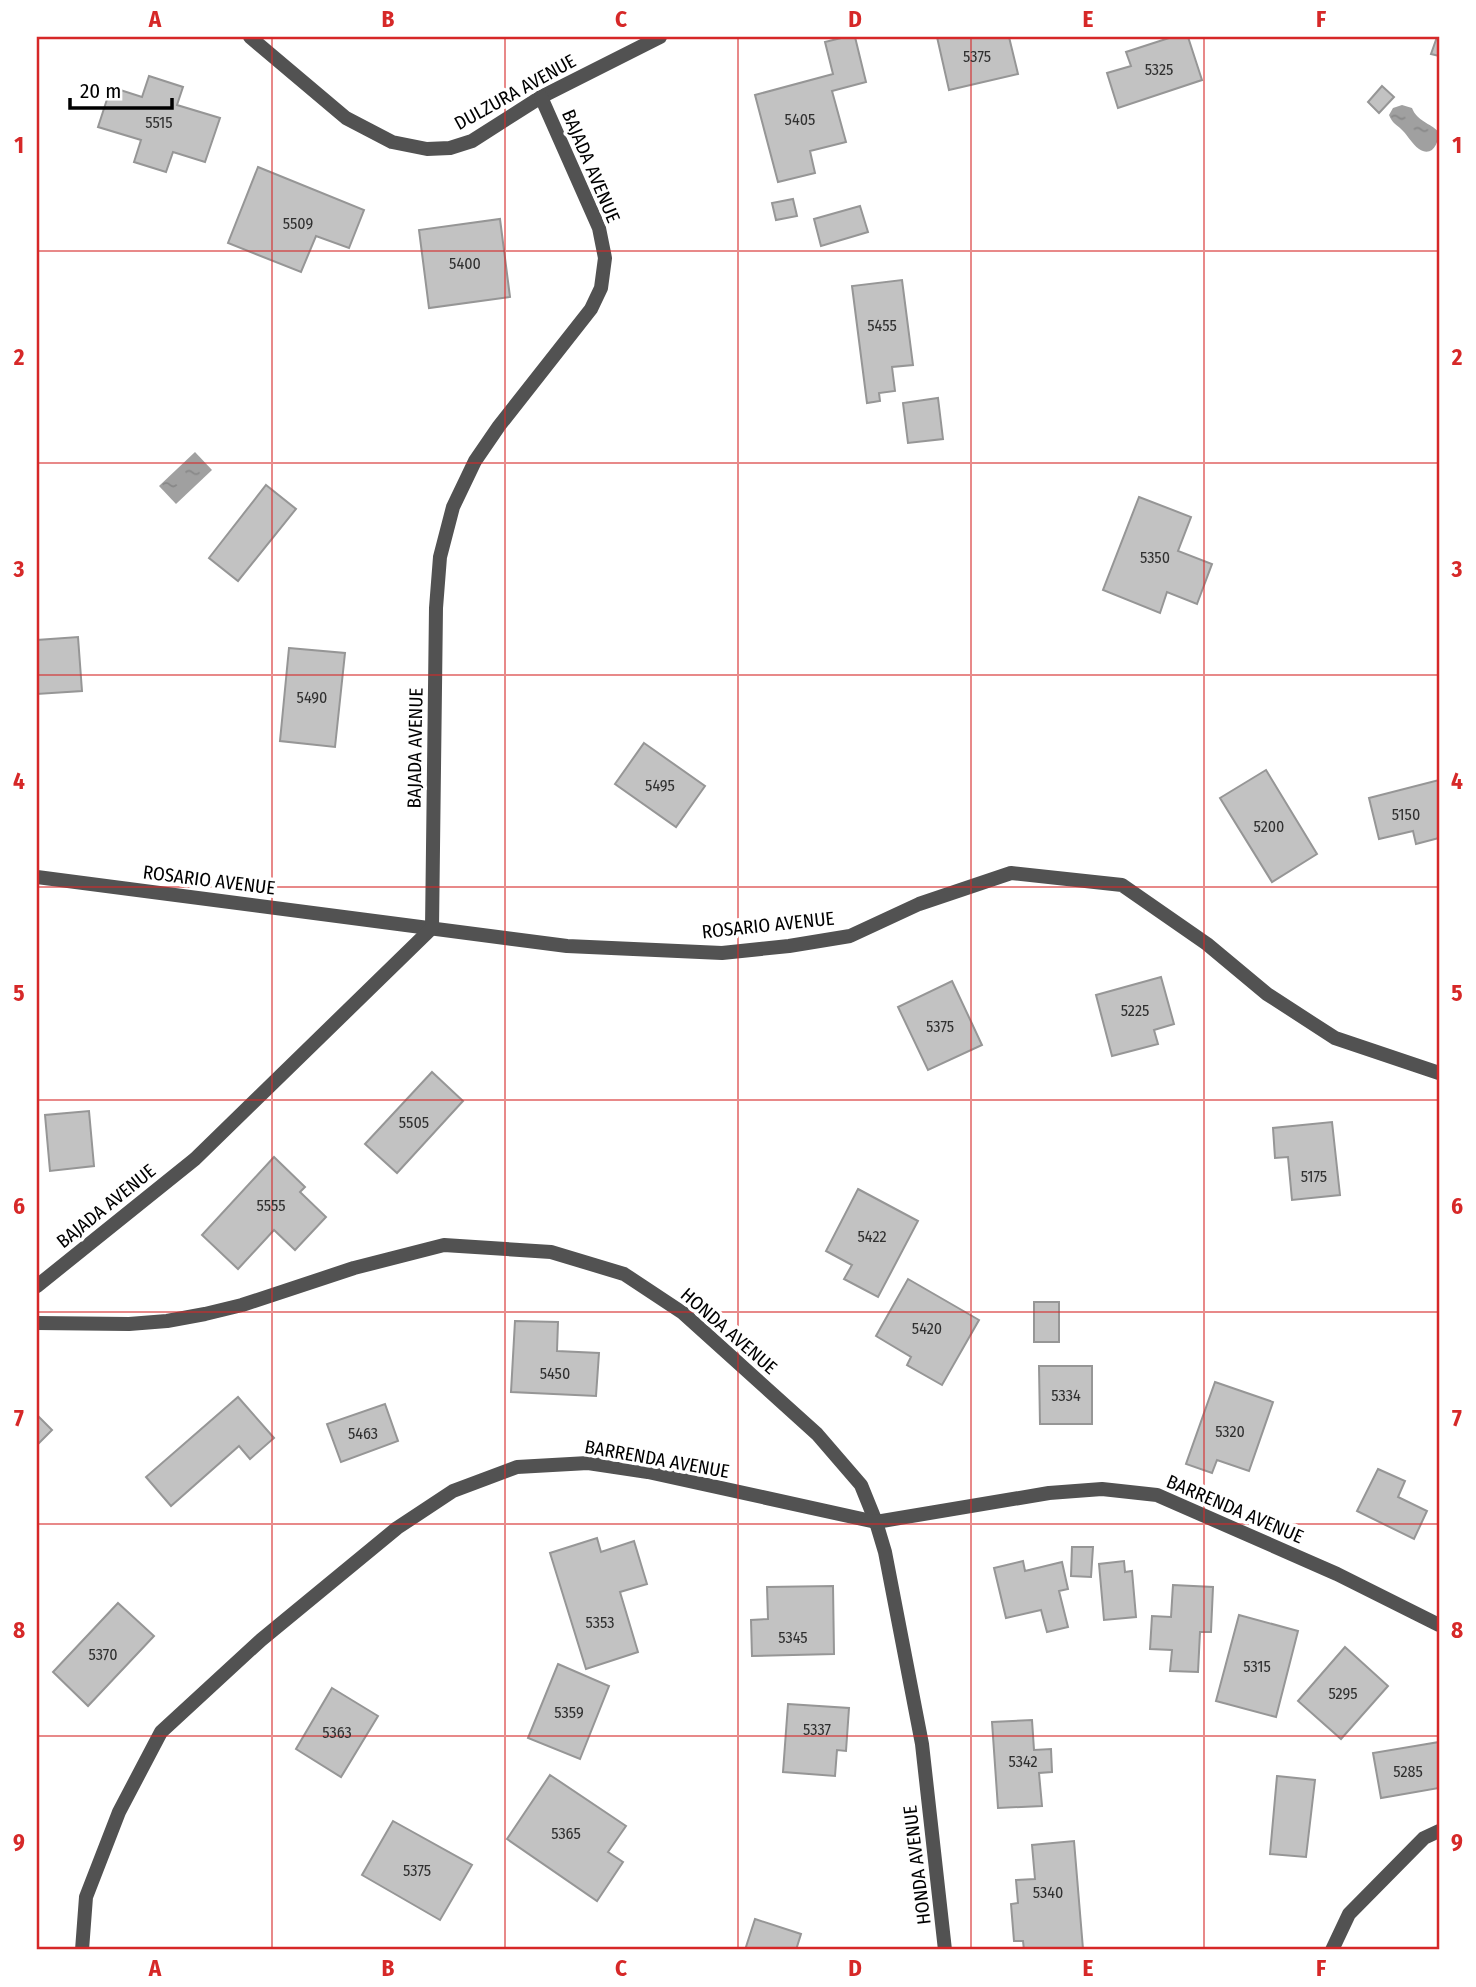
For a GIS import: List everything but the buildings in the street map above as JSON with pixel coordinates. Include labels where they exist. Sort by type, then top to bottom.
[{"type":"street","name":"DULZURA AVENUE","points":[[250,37],[346,118],[392,142],[427,149],[450,148],[472,141],[541,97],[660,37]]},
{"type":"street","name":"BAJADA AVENUE","points":[[37,1286],[195,1159],[432,928],[436,608],[440,557],[453,507],[475,461],[590,309],[601,288],[605,258],[599,228],[541,97]]},
{"type":"street","name":"ROSARIO AVENUE","points":[[37,877],[567,946],[722,953],[850,936],[919,904],[1011,873],[1122,885],[1207,944],[1267,994],[1335,1038],[1439,1073]]},
{"type":"street","name":"HONDA AVENUE","points":[[37,1322],[128,1324],[205,1314],[242,1305],[354,1268],[444,1245],[551,1252],[624,1275],[683,1313],[817,1434],[862,1485],[885,1552],[922,1744],[945,1950]]},
{"type":"street","name":"BARRENDA AVENUE","points":[[82,1950],[86,1897],[119,1812],[160,1732],[261,1640],[397,1528],[453,1491],[517,1467],[588,1463],[648,1472],[876,1522],[1049,1493],[1102,1489],[1157,1495],[1337,1574],[1439,1625]]},
{"type":"street","points":[[1332,1950],[1349,1914],[1424,1838],[1439,1831]]},
{"type":"water","points":[[1402,105],[1412,108],[1420,119],[1439,132],[1436,145],[1428,152],[1419,149],[1391,119],[1389,115],[1393,108]]},
{"type":"water","points":[[195,452],[212,470],[176,504],[159,486]]}]
